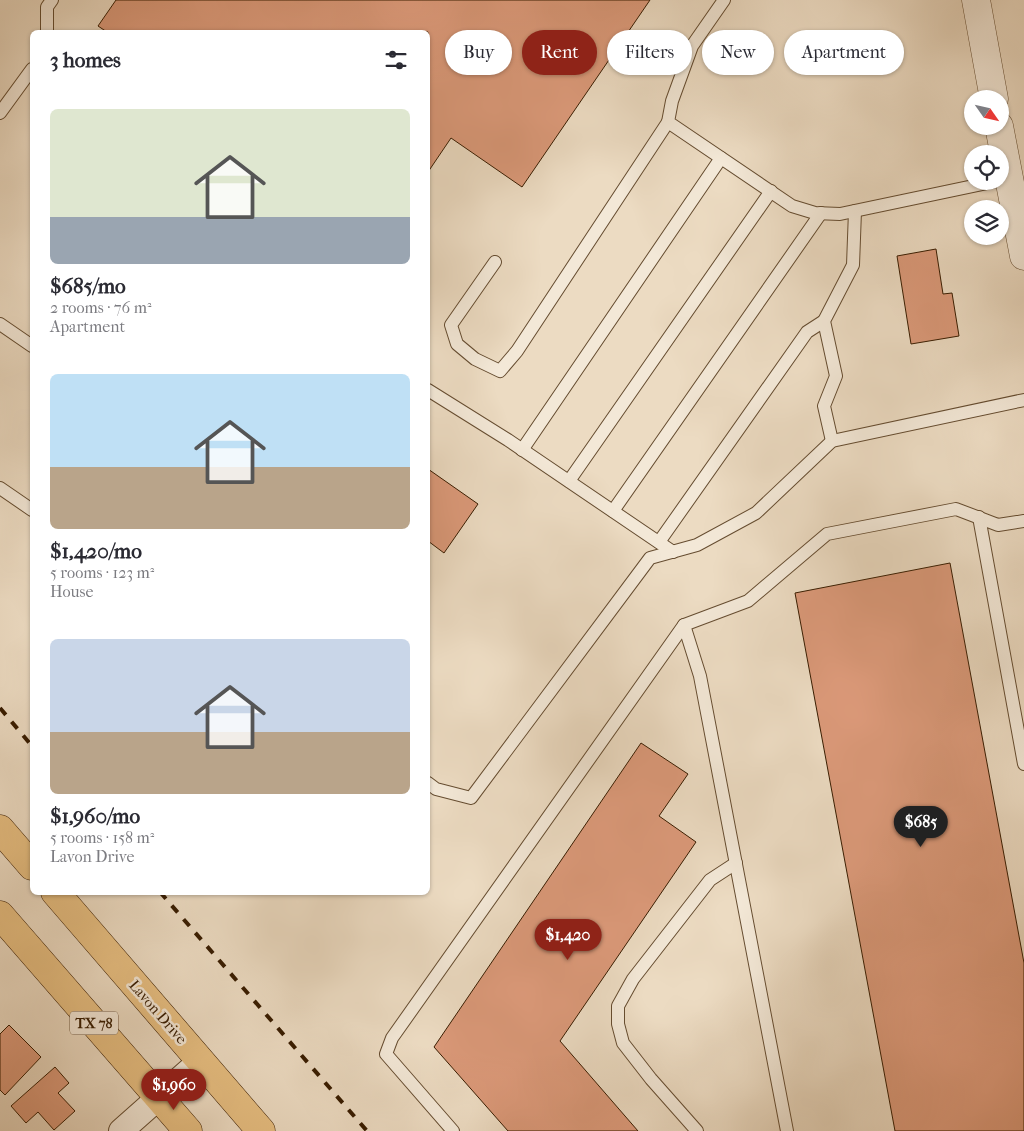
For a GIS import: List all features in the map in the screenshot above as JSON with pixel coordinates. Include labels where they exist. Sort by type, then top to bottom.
[{"type":"main road","points":[[0,829],[30,864]]},
{"type":"main road","name":"Lavon Drive","points":[[58,895],[261,1131]]},
{"type":"main road","name":"TX 78","points":[[0,915],[188,1131]]},
{"type":"street","points":[[976,0],[992,90]]},
{"type":"street","points":[[1005,190],[1024,256]]},
{"type":"street","points":[[122,1131],[200,1061]]},
{"type":"lane","points":[[47,30],[47,7],[52,0]]},
{"type":"lane","points":[[494,262],[451,325],[457,344],[475,359],[500,371],[528,334],[668,122],[672,101],[692,46],[724,0]]},
{"type":"lane","points":[[0,113],[30,72]]},
{"type":"lane","points":[[668,122],[792,206],[821,213],[840,214],[964,188]]},
{"type":"lane","points":[[522,450],[721,158]]},
{"type":"lane","points":[[569,481],[771,191]]},
{"type":"lane","points":[[659,542],[806,332],[824,321],[853,265],[854,211]]},
{"type":"lane","points":[[613,511],[821,213]]},
{"type":"lane","points":[[824,321],[836,376],[824,406],[832,442]]},
{"type":"lane","points":[[0,324],[30,345]]},
{"type":"lane","points":[[430,391],[569,481],[673,552]]},
{"type":"lane","points":[[430,784],[436,789],[471,798],[650,558],[697,545],[756,513],[832,442],[1024,400]]},
{"type":"lane","points":[[0,488],[30,509]]},
{"type":"lane","points":[[453,1131],[386,1054],[392,1038],[684,625],[748,601],[827,534],[956,509],[998,525],[1024,521]]},
{"type":"lane","points":[[979,517],[1024,764]]},
{"type":"lane","points":[[684,625],[700,676],[787,1131]]},
{"type":"lane","points":[[697,1131],[639,1066],[624,1043],[618,1024],[618,1006],[633,979],[710,880],[736,863]]},
{"type":"building","points":[[116,0],[650,0],[629,30],[607,30],[607,63],[522,187],[451,138],[430,169],[430,30],[104,30],[98,26]]},
{"type":"building","points":[[936,249],[943,294],[952,293],[959,336],[911,344],[897,256]]},
{"type":"building","points":[[430,470],[478,504],[444,553],[430,542]]},
{"type":"building","points":[[950,563],[1024,963],[1024,1131],[895,1131],[795,593]]},
{"type":"building","points":[[641,743],[688,774],[659,816],[696,842],[560,1041],[638,1131],[508,1131],[434,1047]]},
{"type":"building","points":[[9,1025],[41,1057],[5,1095],[0,1090],[0,1034]]},
{"type":"building","points":[[55,1067],[69,1083],[58,1093],[75,1111],[54,1130],[38,1112],[26,1123],[11,1106]]},
{"type":"railway","points":[[0,708],[30,744]]},
{"type":"railway","points":[[163,895],[367,1131]]}]
